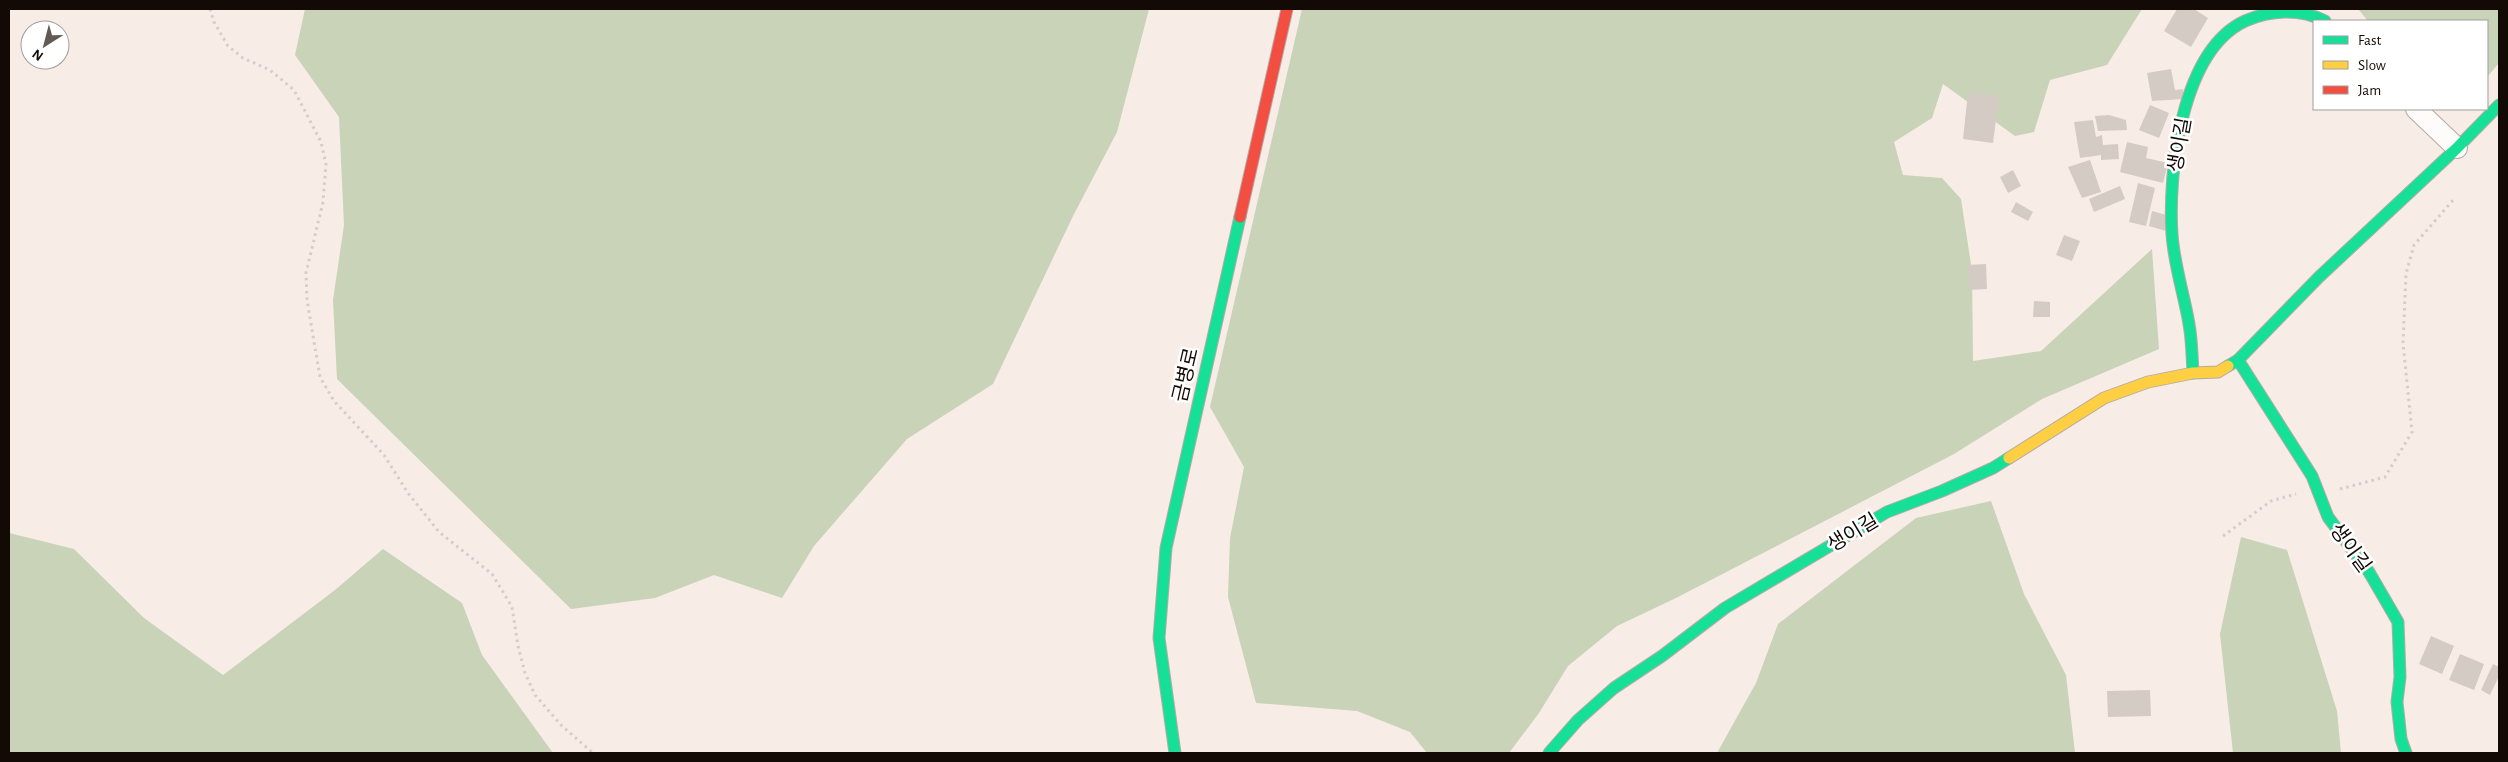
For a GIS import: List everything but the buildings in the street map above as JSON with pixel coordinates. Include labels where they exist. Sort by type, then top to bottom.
[{"type":"street","name":"금병로","points":[[1175,753],[1159,638],[1166,548],[1287,9]]},
{"type":"street","name":"생이길","points":[[2193,373],[2190,326],[2172,235],[2172,196],[2189,94],[2216,43],[2245,20],[2262,14],[2282,12],[2304,13],[2322,20]]},
{"type":"street","name":"생이길","points":[[1549,753],[1553,746],[1578,720],[1614,688],[1662,656],[1725,608],[1887,512],[1994,468],[2104,398],[2148,382],[2193,373],[2218,372],[2238,360],[2318,277],[2458,148],[2499,105]]},
{"type":"street","points":[[2417,110],[2430,125],[2458,148]]},
{"type":"street","name":"생이길","points":[[2238,360],[2312,476],[2328,517],[2369,572],[2398,622],[2400,677],[2397,702],[2401,739],[2406,753]]},
{"type":"path","points":[[210,9],[214,22],[228,46],[243,58],[270,70],[294,90],[321,142],[326,164],[323,202],[306,273],[307,300],[320,377],[334,401],[384,455],[408,493],[439,532],[492,574],[512,607],[518,646],[525,673],[535,695],[562,726],[592,753]]},
{"type":"path","points":[[2223,536],[2271,500],[2291,494],[2319,494],[2364,484],[2384,477],[2412,432],[2403,343],[2406,274],[2414,245],[2454,199]]},
{"type":"green space","points":[[305,9],[1149,9],[1117,132],[1073,216],[993,384],[907,439],[814,546],[782,598],[714,575],[655,598],[571,609],[337,379],[333,300],[344,225],[339,117],[295,55]]},
{"type":"green space","points":[[1302,9],[2142,9],[2107,65],[2050,80],[2034,132],[2015,136],[1943,84],[1932,118],[1894,142],[1903,175],[1942,178],[1961,199],[1972,271],[1973,361],[2041,351],[2152,249],[2159,349],[2042,399],[1954,454],[1676,598],[1617,626],[1568,666],[1539,713],[1509,753],[1427,753],[1410,732],[1357,711],[1256,703],[1228,597],[1230,538],[1244,467],[1210,407]]},
{"type":"green space","points":[[2358,9],[2499,9],[2499,63],[2488,76],[2488,20],[2367,20]]},
{"type":"green space","points":[[1991,501],[2024,594],[2066,675],[2075,753],[1717,753],[1756,683],[1778,624],[1916,518]]},
{"type":"green space","points":[[9,533],[74,549],[144,618],[223,675],[335,590],[383,549],[462,603],[482,655],[553,753],[9,753]]},
{"type":"green space","points":[[2241,537],[2287,550],[2337,711],[2341,753],[2233,753],[2220,634]]},
{"type":"traffic: fast","points":[[2193,373],[2190,330],[2173,246],[2171,209],[2176,148],[2183,116],[2193,85],[2206,58],[2223,36],[2245,21],[2255,17],[2285,12],[2305,14],[2322,20]]},
{"type":"traffic: fast","points":[[2228,366],[2238,360],[2319,277],[2457,148],[2499,105]]},
{"type":"traffic: fast","points":[[1175,753],[1159,638],[1166,548],[1240,217]]},
{"type":"traffic: fast","points":[[2238,360],[2312,476],[2328,517],[2369,572],[2398,622],[2400,677],[2397,702],[2401,739],[2406,753]]},
{"type":"traffic: fast","points":[[1549,753],[1578,720],[1614,688],[1662,656],[1725,608],[1887,512],[1942,491],[1993,468],[2009,458]]},
{"type":"traffic: slow","points":[[2009,458],[2104,398],[2148,382],[2193,373],[2218,372],[2228,366]]},
{"type":"traffic: jam","points":[[1240,217],[1287,9]]}]
